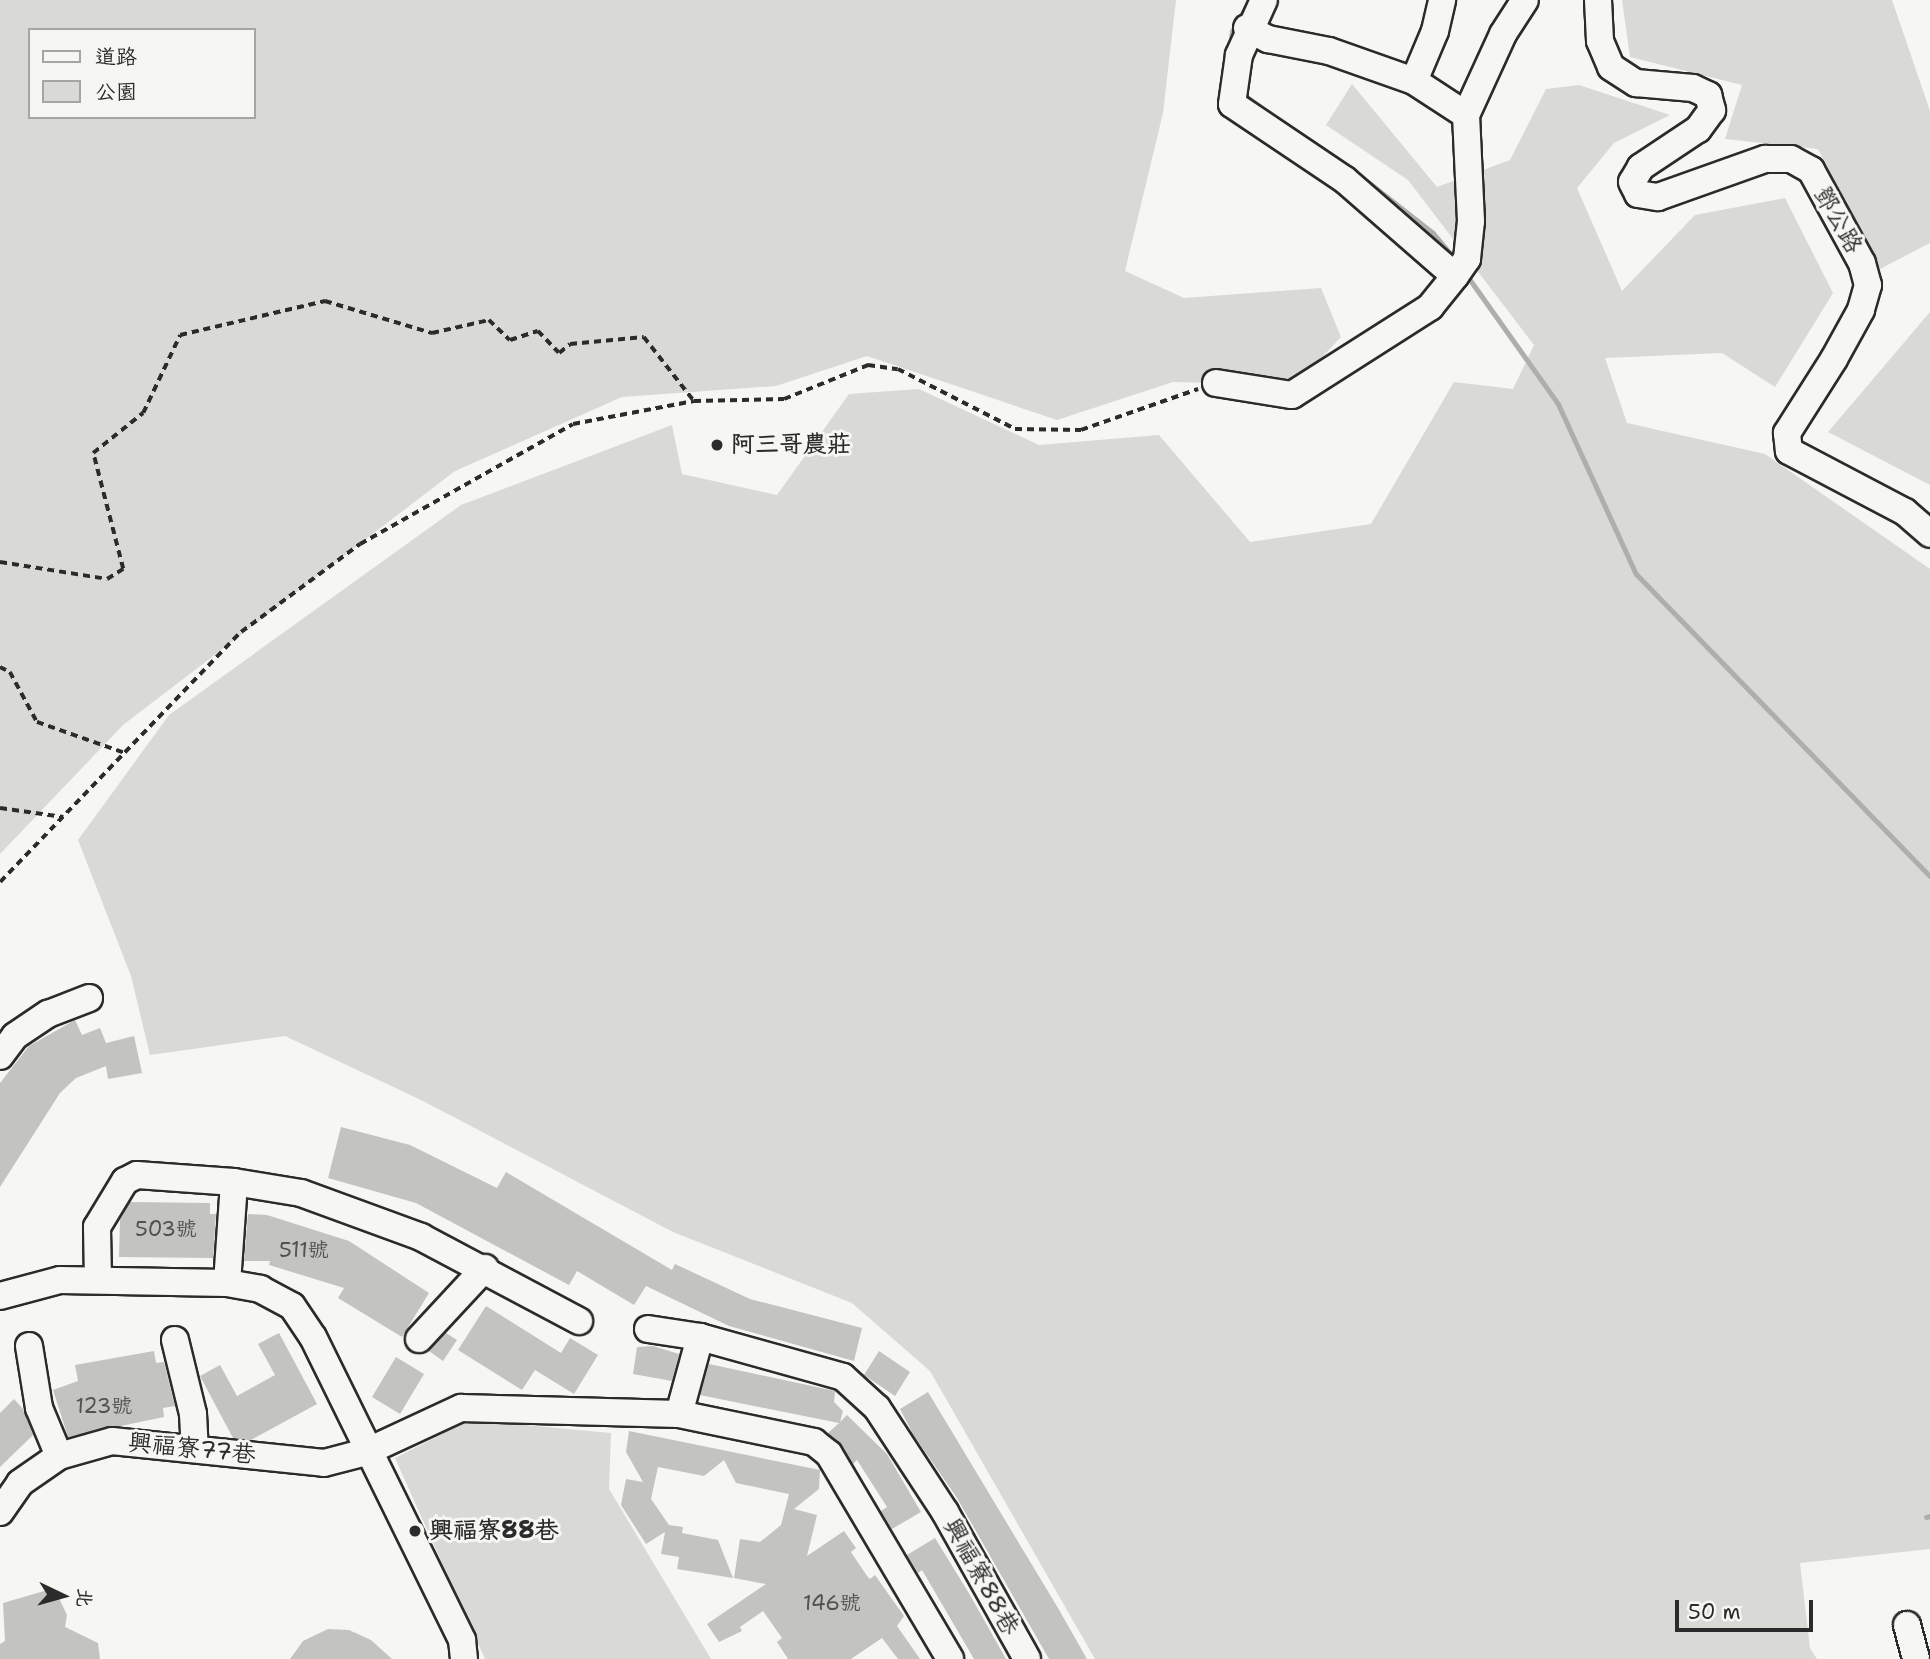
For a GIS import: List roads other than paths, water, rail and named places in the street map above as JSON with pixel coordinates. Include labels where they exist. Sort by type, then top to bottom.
[{"type":"street","points":[[1264,0],[1247,28],[1232,104],[1345,180],[1455,276]]},
{"type":"street","points":[[1414,81],[1435,31],[1442,0]]},
{"type":"street","points":[[1216,383],[1292,396],[1430,307],[1467,259],[1471,221],[1466,115],[1503,34],[1525,0]]},
{"type":"street","name":"鄧公路","points":[[1598,0],[1600,41],[1611,67],[1636,83],[1693,88],[1708,95],[1712,110],[1698,129],[1641,167],[1632,181],[1638,194],[1658,197],[1765,159],[1791,159],[1811,170],[1862,263],[1868,285],[1845,339],[1787,433],[1789,451],[1905,512],[1930,534]]},
{"type":"street","points":[[1247,28],[1268,39],[1329,51],[1414,81],[1466,115]]},
{"type":"street","points":[[0,1056],[15,1036],[37,1021],[89,998]]},
{"type":"street","points":[[97,1280],[97,1227],[125,1181],[137,1175],[234,1182],[301,1193],[421,1237],[485,1268],[579,1321]]},
{"type":"street","points":[[227,1283],[234,1182]]},
{"type":"street","points":[[419,1339],[485,1268]]},
{"type":"street","points":[[0,1296],[60,1280],[227,1283],[260,1289],[292,1306],[313,1337],[366,1452],[462,1640],[464,1659]]},
{"type":"street","name":"興福寮88巷","points":[[648,1329],[700,1337],[843,1377],[877,1408],[945,1513],[1027,1659]]},
{"type":"street","points":[[679,1414],[700,1337]]},
{"type":"street","points":[[175,1340],[193,1414],[195,1449]]},
{"type":"street","points":[[29,1346],[39,1408],[59,1456]]},
{"type":"street","points":[[366,1452],[461,1408],[679,1414],[814,1442],[829,1454],[950,1659]]},
{"type":"street","name":"興福寮77巷","points":[[0,1511],[20,1483],[59,1456],[112,1441],[324,1463],[366,1452]]},
{"type":"street","points":[[1907,1625],[1916,1659]]},
{"type":"waterway","points":[[1230,46],[1232,31],[1250,0]]},
{"type":"waterway","points":[[1243,94],[1260,107]]},
{"type":"waterway","points":[[1350,168],[1433,233],[1453,257]]},
{"type":"waterway","points":[[1470,280],[1558,404],[1636,574],[1930,876]]},
{"type":"waterway","points":[[1926,1517],[1930,1516]]},
{"type":"place","name":"阿三哥農莊","points":[[717,445]]},
{"type":"place","name":"興福寮88巷","points":[[415,1531]]}]
